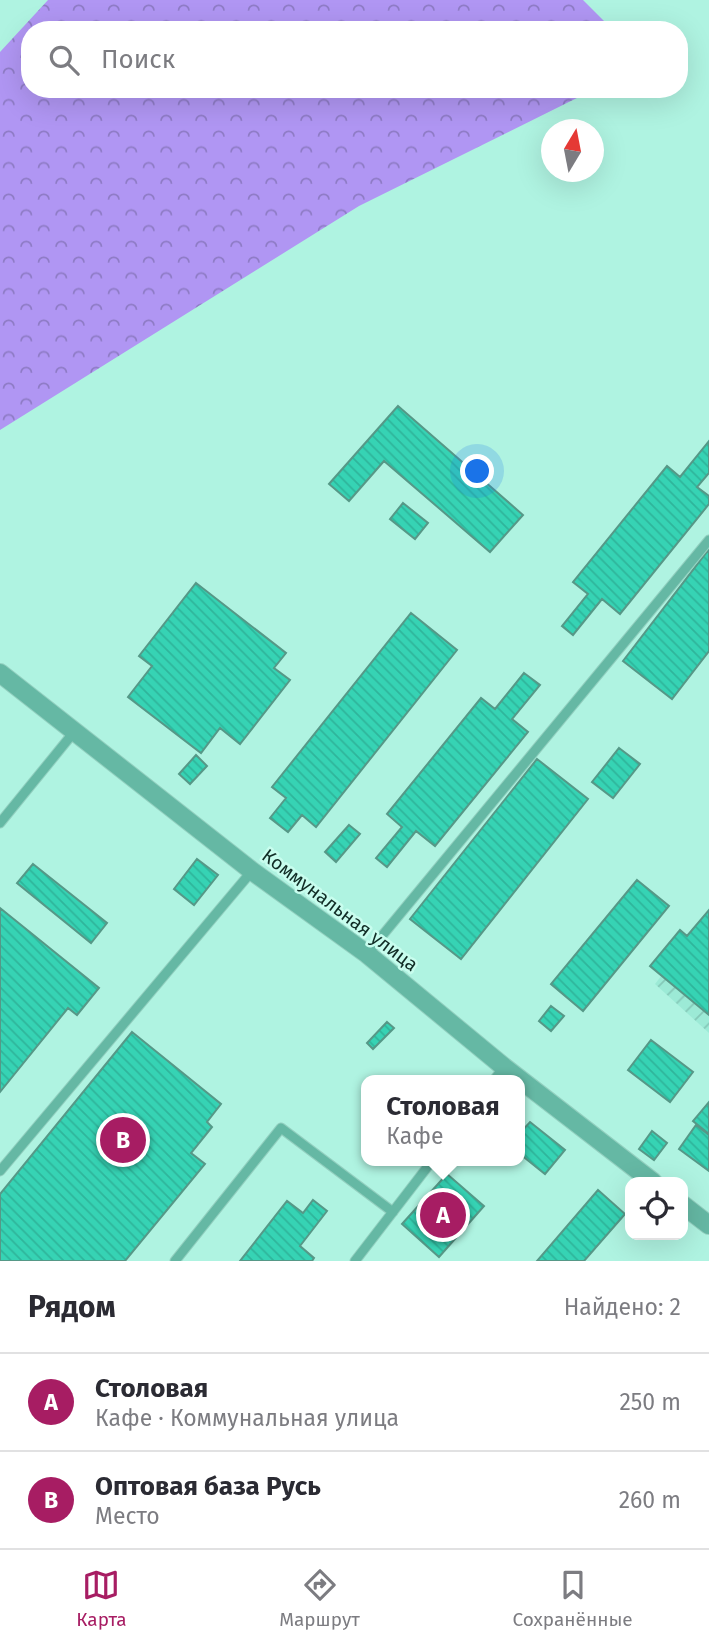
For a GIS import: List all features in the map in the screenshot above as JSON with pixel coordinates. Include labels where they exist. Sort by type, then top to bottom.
[{"type":"street","name":"Коммунальная улица","points":[[0,673],[251,871],[367,954],[499,1074]]},
{"type":"street","name":"Коммунальная улица","points":[[525,1092],[646,1177]]},
{"type":"street","points":[[688,1209],[709,1225]]},
{"type":"lane","points":[[367,954],[709,540]]},
{"type":"lane","points":[[0,823],[74,732]]},
{"type":"lane","points":[[0,1171],[251,871]]},
{"type":"lane","points":[[174,1261],[281,1128],[393,1212]]},
{"type":"lane","points":[[355,1261],[428,1166]]},
{"type":"shaded area","points":[[709,914],[709,1033],[655,984]]},
{"type":"green space","points":[[48,0],[583,0],[604,21],[29,21]]},
{"type":"green space","points":[[21,29],[21,98],[577,98],[359,206],[0,430],[0,52]]},
{"type":"building","points":[[398,406],[523,515],[490,552],[384,461],[349,501],[329,484]]},
{"type":"building","points":[[709,441],[709,473],[697,487],[709,496],[709,504],[620,614],[602,599],[573,635],[562,626],[588,594],[573,582],[667,466],[680,477]]},
{"type":"building","points":[[403,503],[428,523],[415,539],[390,519]]},
{"type":"building","points":[[709,549],[709,651],[672,699],[623,661]]},
{"type":"building","points":[[196,583],[286,653],[274,668],[290,680],[240,744],[220,728],[201,753],[128,697],[152,666],[139,656]]},
{"type":"building","points":[[411,613],[457,650],[316,827],[302,815],[288,832],[270,818],[286,798],[272,787]]},
{"type":"building","points":[[524,673],[540,685],[512,719],[528,732],[435,846],[416,831],[387,867],[376,858],[402,827],[387,814],[481,698],[495,709]]},
{"type":"building","points":[[619,748],[640,764],[613,798],[592,782]]},
{"type":"building","points":[[196,755],[207,766],[190,784],[179,774]]},
{"type":"building","points":[[537,759],[588,799],[461,959],[410,919]]},
{"type":"building","points":[[349,825],[360,834],[336,862],[325,852]]},
{"type":"building","points":[[197,859],[218,875],[194,905],[174,889]]},
{"type":"building","points":[[33,864],[107,923],[91,943],[17,883]]},
{"type":"building","points":[[637,880],[669,906],[583,1011],[551,984]]},
{"type":"building","points":[[0,908],[99,988],[77,1015],[68,1008],[0,1092]]},
{"type":"building","points":[[709,910],[709,1015],[650,966],[680,930],[687,936]]},
{"type":"building","points":[[551,1006],[564,1016],[551,1031],[539,1021]]},
{"type":"building","points":[[387,1022],[394,1028],[373,1049],[367,1043]]},
{"type":"building","points":[[132,1032],[221,1104],[207,1122],[212,1127],[191,1153],[205,1164],[125,1261],[0,1261],[0,1194]]},
{"type":"building","points":[[651,1040],[693,1072],[670,1102],[628,1070]]},
{"type":"building","points":[[709,1102],[709,1134],[693,1121]]},
{"type":"building","points":[[530,1122],[565,1150],[545,1174],[525,1158],[525,1128]]},
{"type":"building","points":[[696,1125],[709,1135],[709,1171],[679,1149]]},
{"type":"building","points":[[652,1131],[667,1143],[654,1160],[639,1149]]},
{"type":"building","points":[[447,1174],[484,1206],[439,1257],[402,1224]]},
{"type":"building","points":[[598,1190],[625,1214],[584,1261],[537,1261]]},
{"type":"building","points":[[313,1200],[327,1211],[300,1246],[314,1258],[312,1261],[240,1261],[287,1201],[303,1213]]},
{"type":"place","name":"Оптовая база Русь","points":[[123,1140]]},
{"type":"place","name":"Столовая","points":[[443,1215]]}]
